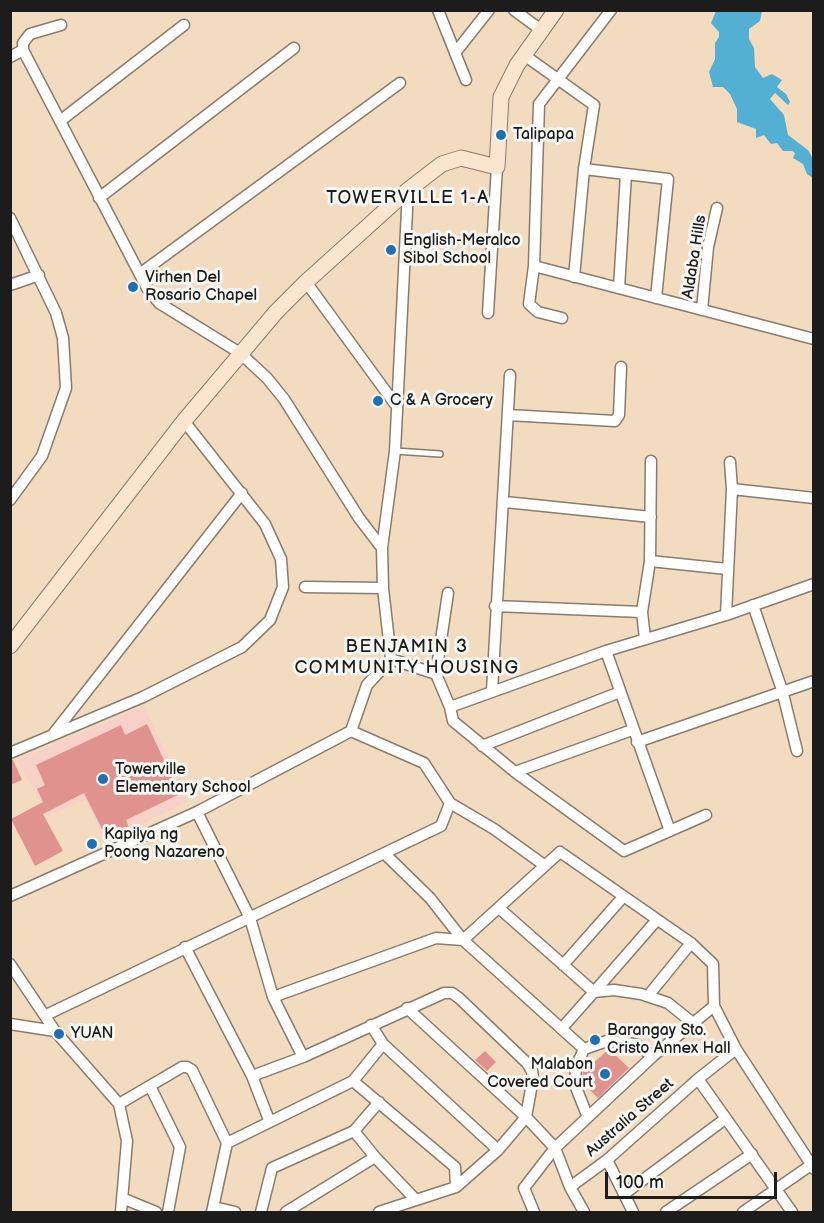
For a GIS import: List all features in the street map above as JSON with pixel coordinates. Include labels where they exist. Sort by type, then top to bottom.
[{"type":"street","points":[[438,10],[466,80]]},
{"type":"street","points":[[455,53],[489,10]]},
{"type":"street","points":[[514,10],[542,30]]},
{"type":"street","points":[[488,313],[501,97],[525,55],[556,10]]},
{"type":"street","points":[[562,318],[538,312],[529,304],[534,266],[539,104],[611,10]]},
{"type":"street","points":[[62,25],[30,34],[23,43],[23,50],[99,198],[159,303],[240,353],[267,378],[284,399],[359,518],[382,548]]},
{"type":"street","points":[[60,121],[184,25]]},
{"type":"street","points":[[99,198],[294,48]]},
{"type":"street","points":[[10,57],[23,50]]},
{"type":"street","points":[[525,55],[594,105],[584,169],[574,277]]},
{"type":"street","points":[[141,273],[400,83]]},
{"type":"street","points":[[10,646],[184,421],[240,353],[306,282],[408,190],[442,164],[461,158],[497,167]]},
{"type":"street","points":[[584,169],[668,179],[656,298]]},
{"type":"street","points":[[619,288],[626,174]]},
{"type":"street","points":[[10,896],[197,812],[351,731],[367,685],[391,659],[383,588],[382,548],[395,451],[395,404],[408,190]]},
{"type":"street","name":"Aldaba Hills","points":[[702,310],[708,247],[717,208]]},
{"type":"street","points":[[10,218],[56,313],[63,338],[66,388],[42,456],[10,500]]},
{"type":"street","points":[[534,266],[813,339]]},
{"type":"street","points":[[10,285],[39,275]]},
{"type":"street","points":[[306,282],[395,404]]},
{"type":"street","points":[[508,415],[615,421],[619,415],[621,367]]},
{"type":"street","points":[[492,691],[495,606],[505,502],[510,375]]},
{"type":"street","points":[[10,753],[143,697],[242,647],[270,620],[283,587],[281,559],[265,524],[184,421]]},
{"type":"street","points":[[645,639],[642,612],[650,561],[651,461]]},
{"type":"street","points":[[726,615],[732,489],[730,462]]},
{"type":"street","points":[[732,489],[813,498]]},
{"type":"street","points":[[53,733],[242,493]]},
{"type":"street","points":[[505,502],[651,517]]},
{"type":"street","points":[[650,561],[727,569]]},
{"type":"street","points":[[450,707],[606,651],[726,615],[813,584]]},
{"type":"street","points":[[305,587],[383,588]]},
{"type":"street","points":[[448,593],[436,674],[450,707],[453,721],[482,746],[624,851],[706,815]]},
{"type":"street","points":[[753,605],[782,690],[797,751]]},
{"type":"street","points":[[495,606],[642,612]]},
{"type":"street","points":[[606,651],[670,831]]},
{"type":"street","points":[[391,659],[436,674]]},
{"type":"street","points":[[637,742],[813,681]]},
{"type":"street","points":[[482,746],[620,692]]},
{"type":"street","points":[[515,772],[632,729]]},
{"type":"street","points":[[351,731],[424,763],[450,803],[494,829],[544,865]]},
{"type":"street","points":[[46,1015],[441,826],[450,803]]},
{"type":"street","points":[[197,812],[250,918],[273,997],[303,1057]]},
{"type":"street","points":[[273,997],[436,938],[464,940],[560,852],[656,921],[691,943],[712,964],[714,1006],[736,1049],[812,1167],[743,1212]]},
{"type":"street","points":[[385,854],[430,898],[464,940],[584,1049]]},
{"type":"street","points":[[563,965],[623,897]]},
{"type":"street","points":[[500,909],[594,992],[614,990],[648,996],[668,1003],[694,1024]]},
{"type":"street","points":[[562,1028],[656,921]]},
{"type":"street","points":[[648,996],[691,943]]},
{"type":"street","points":[[185,947],[252,1076],[269,1120]]},
{"type":"street","points":[[10,964],[55,1031],[118,1104],[127,1141],[122,1212]]},
{"type":"street","points":[[252,1076],[303,1057],[444,993],[452,993],[459,998],[532,1071],[526,1117],[498,1150],[456,1187],[415,1198],[379,1212]]},
{"type":"street","points":[[534,1212],[524,1188],[555,1148],[587,1115],[653,1056],[714,1006]]},
{"type":"street","points":[[407,1008],[526,1117],[555,1148],[570,1187],[584,1212]]},
{"type":"street","points":[[10,1024],[55,1031]]},
{"type":"street","points":[[371,1025],[383,1044],[498,1150]]},
{"type":"street","points":[[587,1115],[574,1085],[576,1067],[584,1049],[607,1041],[635,1044],[653,1056]]},
{"type":"street","points":[[227,1143],[269,1120],[353,1081],[383,1044]]},
{"type":"street","name":"Australia Street","points":[[570,1187],[607,1160],[698,1079],[736,1049]]},
{"type":"street","points":[[118,1104],[182,1067],[192,1070],[227,1143],[213,1210],[235,1212]]},
{"type":"street","points":[[698,1079],[792,1212]]},
{"type":"street","points":[[353,1081],[455,1167],[456,1187]]},
{"type":"street","points":[[150,1086],[180,1147],[168,1212]]},
{"type":"street","points":[[261,1212],[272,1168],[354,1131],[379,1102]]},
{"type":"street","points":[[624,1194],[725,1119]]},
{"type":"street","points":[[354,1131],[375,1157],[415,1198]]},
{"type":"street","points":[[666,1212],[752,1154]]},
{"type":"street","points":[[286,1212],[375,1157]]},
{"type":"street","points":[[607,1160],[633,1212]]},
{"type":"street","points":[[122,1198],[156,1212]]},
{"type":"lane","points":[[395,451],[440,454]]},
{"type":"shaded area","name":"Towerville Elementary School","points":[[144,706],[188,801],[105,843],[86,800],[48,816],[17,760]]},
{"type":"water","points":[[716,11],[762,11],[760,21],[749,29],[749,39],[754,48],[755,67],[763,78],[772,74],[782,80],[777,87],[786,94],[790,102],[788,105],[775,93],[770,99],[784,115],[788,135],[808,150],[813,159],[813,178],[807,174],[803,164],[793,158],[795,153],[783,151],[777,143],[771,144],[764,135],[756,138],[756,129],[737,122],[737,109],[730,94],[723,87],[713,87],[709,72],[715,59],[715,43],[719,37],[719,32],[711,23]]},
{"type":"building","name":"Towerville Elementary School","points":[[147,724],[180,794],[126,820],[129,828],[113,836],[109,828],[103,831],[84,793],[43,814],[63,851],[35,866],[11,819],[43,802],[37,789],[45,785],[36,765],[121,725],[125,735]]},
{"type":"building","points":[[10,760],[13,760],[22,780],[10,785]]},
{"type":"building","name":"Malabon Covered Court","points":[[609,1049],[629,1068],[598,1098],[583,1083],[583,1072]]},
{"type":"building","points":[[485,1051],[496,1062],[487,1071],[475,1060]]},
{"type":"place","name":"Talipapa","points":[[501,135]]},
{"type":"place","name":"English-Meralco Sibol School","points":[[391,250]]},
{"type":"place","name":"Virhen Del Rosario Chapel","points":[[133,287]]},
{"type":"place","name":"C & A Grocery","points":[[378,401]]},
{"type":"place","name":"Towerville Elementary School","points":[[103,779]]},
{"type":"place","name":"Kapilya ng Poong Nazareno","points":[[92,844]]},
{"type":"place","name":"YUAN","points":[[59,1034]]},
{"type":"place","name":"Barangay Sto. Cristo Annex Hall","points":[[595,1040]]},
{"type":"place","name":"Malabon Covered Court","points":[[605,1074]]},
{"type":"district","name":"TOWERVILLE 1-A","points":[[408,198]]},
{"type":"district","name":"BENJAMIN 3 COMMUNITY HOUSING","points":[[407,657]]}]
